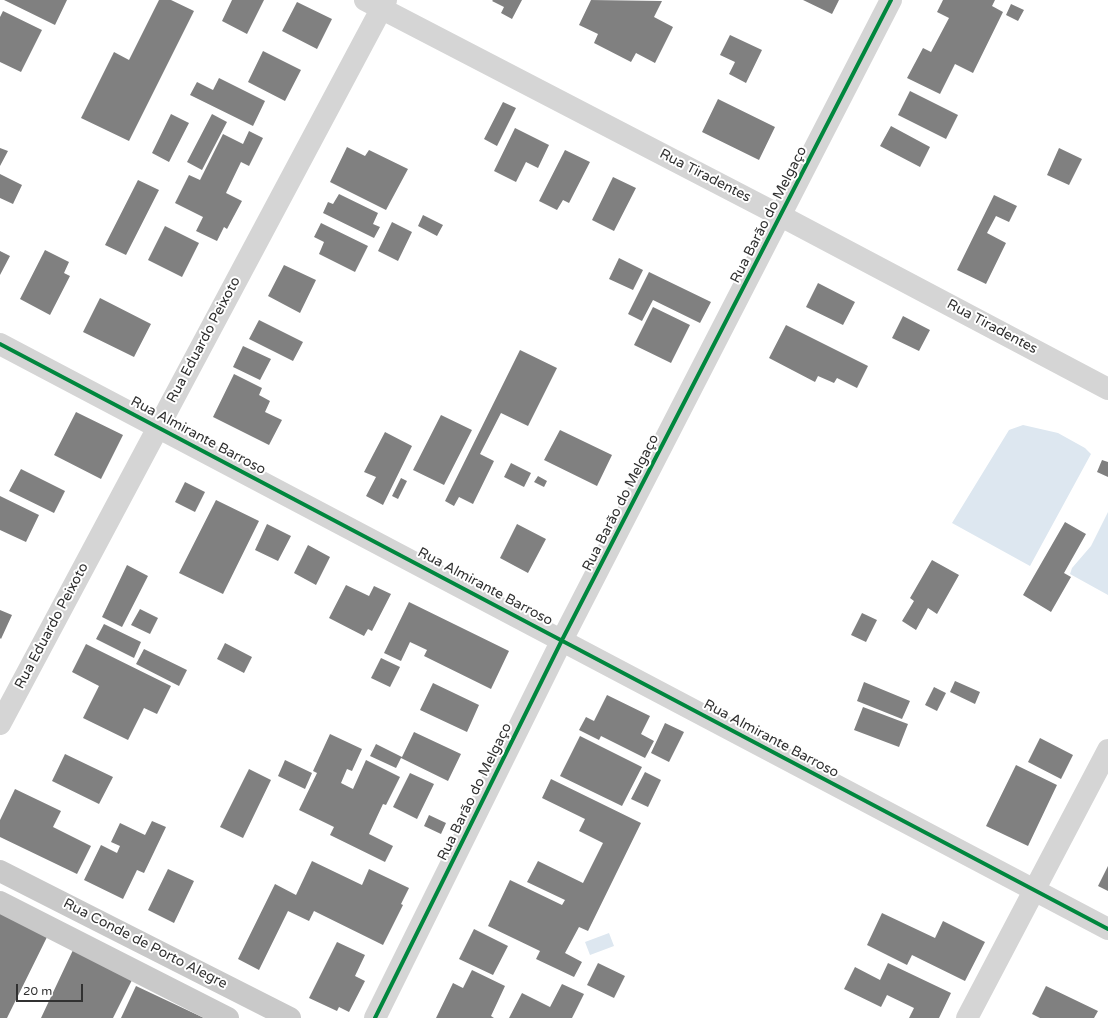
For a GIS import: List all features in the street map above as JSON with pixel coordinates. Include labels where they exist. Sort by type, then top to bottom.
[{"type":"main road","name":"Rua Conde de Porto Alegre","points":[[0,871],[290,1018]]},
{"type":"main road","name":"Rua Conde de Porto Alegre","points":[[0,902],[228,1018]]},
{"type":"street","name":"Rua Barão do Melgaço","points":[[375,1018],[562,640],[891,0]]},
{"type":"street","name":"Rua Tiradentes","points":[[377,3],[1108,389]]},
{"type":"street","name":"Rua Eduardo Peixoto","points":[[0,724],[157,427],[377,3]]},
{"type":"street","name":"Rua Almirante Barroso","points":[[0,344],[1108,929]]},
{"type":"street","points":[[967,1018],[1108,750]]},
{"type":"shaded area","points":[[1023,425],[1058,433],[1085,448],[1091,454],[1030,566],[952,523],[1009,430]]},
{"type":"shaded area","points":[[1108,512],[1108,595],[1070,574],[1072,568],[1091,546]]},
{"type":"shaded area","points":[[609,933],[614,946],[590,955],[585,942]]},
{"type":"building","points":[[4,0],[67,0],[55,25]]},
{"type":"building","points":[[159,0],[171,0],[194,11],[129,141],[81,118],[114,52],[129,60]]},
{"type":"building","points":[[232,0],[264,0],[247,34],[222,21]]},
{"type":"building","points":[[522,0],[512,19],[501,13],[504,7],[492,1]]},
{"type":"building","points":[[591,0],[662,1],[654,17],[673,27],[655,63],[636,53],[631,62],[594,43],[598,34],[579,25]]},
{"type":"building","points":[[803,0],[839,0],[832,14]]},
{"type":"building","points":[[943,0],[995,0],[992,6],[1003,12],[973,73],[955,64],[940,94],[907,78],[923,48],[931,52],[949,18],[937,12]]},
{"type":"building","points":[[297,2],[332,19],[317,49],[282,31]]},
{"type":"building","points":[[1011,4],[1024,10],[1018,21],[1006,15]]},
{"type":"building","points":[[3,11],[42,30],[21,72],[0,62],[0,17]]},
{"type":"building","points":[[730,35],[762,50],[746,83],[729,74],[735,62],[720,55]]},
{"type":"building","points":[[263,51],[301,70],[285,101],[248,82]]},
{"type":"building","points":[[219,78],[265,101],[253,126],[190,95],[197,82],[213,90]]},
{"type":"building","points":[[910,91],[958,115],[946,139],[898,115]]},
{"type":"building","points":[[718,99],[775,127],[759,160],[702,132]]},
{"type":"building","points":[[503,102],[516,108],[497,146],[484,139]]},
{"type":"building","points":[[171,114],[189,123],[169,162],[152,153]]},
{"type":"building","points":[[212,114],[227,122],[202,170],[187,162]]},
{"type":"building","points":[[891,126],[930,147],[920,167],[880,146]]},
{"type":"building","points":[[515,128],[549,145],[538,168],[526,162],[516,182],[494,171]]},
{"type":"building","points":[[249,131],[263,138],[249,166],[241,162],[226,193],[242,201],[227,229],[224,227],[217,241],[196,231],[203,217],[175,203],[189,175],[200,180],[223,134],[243,144]]},
{"type":"building","points":[[347,147],[365,156],[369,150],[408,169],[386,210],[330,182]]},
{"type":"building","points":[[0,148],[8,151],[0,166]]},
{"type":"building","points":[[1059,148],[1082,159],[1069,185],[1047,175]]},
{"type":"building","points":[[565,150],[590,162],[569,203],[563,200],[557,210],[539,201]]},
{"type":"building","points":[[0,174],[22,185],[13,204],[0,198]]},
{"type":"building","points":[[613,177],[636,188],[614,231],[592,220]]},
{"type":"building","points":[[138,180],[159,190],[126,255],[105,245]]},
{"type":"building","points":[[339,194],[378,213],[373,224],[380,227],[374,238],[323,213],[328,202],[333,204]]},
{"type":"building","points":[[994,195],[1017,206],[1009,222],[996,216],[987,233],[1006,243],[986,284],[957,270]]},
{"type":"building","points":[[423,215],[443,225],[437,236],[418,226]]},
{"type":"building","points":[[392,222],[412,232],[398,261],[378,251]]},
{"type":"building","points":[[321,223],[368,246],[355,272],[319,254],[324,242],[314,237]]},
{"type":"building","points":[[165,226],[199,243],[182,277],[148,260]]},
{"type":"building","points":[[45,250],[69,262],[64,273],[70,276],[50,315],[20,299]]},
{"type":"building","points":[[0,251],[10,256],[0,275]]},
{"type":"building","points":[[619,258],[643,270],[633,290],[609,279]]},
{"type":"building","points":[[284,265],[316,280],[300,313],[268,296]]},
{"type":"building","points":[[649,272],[711,302],[700,323],[653,300],[642,321],[628,314]]},
{"type":"building","points":[[818,283],[855,302],[843,325],[806,307]]},
{"type":"building","points":[[100,298],[151,324],[134,357],[83,332]]},
{"type":"building","points":[[653,307],[690,325],[671,363],[634,345]]},
{"type":"building","points":[[903,316],[930,330],[919,351],[892,338]]},
{"type":"building","points":[[259,320],[303,342],[293,361],[249,339]]},
{"type":"building","points":[[786,325],[868,366],[857,388],[837,378],[834,383],[818,376],[815,382],[769,358]]},
{"type":"building","points":[[243,346],[271,359],[260,380],[233,367]]},
{"type":"building","points":[[520,350],[557,368],[528,426],[501,413],[480,454],[494,461],[473,504],[459,497],[454,506],[445,501]]},
{"type":"building","points":[[234,374],[262,388],[259,395],[270,401],[265,412],[282,420],[269,445],[213,417]]},
{"type":"building","points":[[76,412],[123,435],[101,479],[54,455]]},
{"type":"building","points":[[441,415],[472,430],[444,485],[413,470]]},
{"type":"building","points":[[560,430],[612,455],[597,486],[544,460]]},
{"type":"building","points":[[385,432],[412,446],[383,505],[366,496],[376,477],[364,472]]},
{"type":"building","points":[[1102,460],[1108,462],[1108,477],[1097,472]]},
{"type":"building","points":[[511,463],[531,473],[524,487],[504,477]]},
{"type":"building","points":[[21,469],[65,491],[54,513],[9,491]]},
{"type":"building","points":[[538,476],[547,481],[544,487],[534,482]]},
{"type":"building","points":[[401,478],[407,481],[398,499],[392,496]]},
{"type":"building","points":[[185,482],[205,492],[195,512],[175,502]]},
{"type":"building","points":[[0,496],[39,515],[26,542],[0,530]]},
{"type":"building","points":[[216,500],[259,521],[223,594],[179,573]]},
{"type":"building","points":[[1065,522],[1086,534],[1064,573],[1071,577],[1051,612],[1023,595]]},
{"type":"building","points":[[267,524],[291,536],[278,561],[255,550]]},
{"type":"building","points":[[517,524],[546,539],[528,573],[500,558]]},
{"type":"building","points":[[308,545],[330,557],[316,585],[294,573]]},
{"type":"building","points":[[932,560],[959,575],[937,614],[928,608],[916,630],[902,621],[914,601],[910,598]]},
{"type":"building","points":[[127,565],[148,576],[122,627],[102,617]]},
{"type":"building","points":[[346,585],[369,596],[374,586],[391,594],[372,631],[368,629],[364,636],[329,618]]},
{"type":"building","points":[[409,602],[509,651],[491,689],[424,656],[427,650],[410,642],[401,661],[384,653]]},
{"type":"building","points":[[140,609],[158,618],[150,634],[131,625]]},
{"type":"building","points":[[0,610],[12,615],[1,639],[0,638]]},
{"type":"building","points":[[862,613],[877,620],[866,642],[851,635]]},
{"type":"building","points":[[104,624],[141,642],[134,658],[96,639]]},
{"type":"building","points":[[225,643],[252,657],[244,673],[217,659]]},
{"type":"building","points":[[86,644],[171,686],[157,714],[144,708],[128,740],[83,718],[99,686],[72,672]]},
{"type":"building","points":[[144,649],[187,670],[179,686],[136,664]]},
{"type":"building","points":[[381,658],[400,667],[390,687],[371,678]]},
{"type":"building","points":[[955,681],[980,692],[975,704],[950,692]]},
{"type":"building","points":[[864,682],[910,701],[902,719],[857,701]]},
{"type":"building","points":[[433,683],[479,705],[467,732],[420,710]]},
{"type":"building","points":[[934,687],[946,693],[937,711],[925,705]]},
{"type":"building","points":[[607,695],[650,716],[641,734],[654,741],[645,758],[601,736],[599,740],[579,730],[586,717],[594,721]]},
{"type":"building","points":[[863,707],[908,724],[899,747],[854,730]]},
{"type":"building","points":[[665,723],[684,732],[669,762],[651,753]]},
{"type":"building","points":[[414,732],[461,754],[448,781],[401,758],[396,768],[370,756],[376,744],[402,757]]},
{"type":"building","points":[[330,734],[362,749],[352,771],[347,769],[341,783],[353,789],[366,760],[400,777],[386,805],[383,804],[369,834],[393,846],[385,862],[330,835],[334,827],[299,810],[317,773],[313,771]]},
{"type":"building","points":[[580,736],[642,767],[622,806],[560,776]]},
{"type":"building","points":[[1040,738],[1073,755],[1061,779],[1028,762]]},
{"type":"building","points":[[65,754],[113,777],[99,804],[52,781]]},
{"type":"building","points":[[285,760],[312,773],[305,789],[278,776]]},
{"type":"building","points":[[1016,765],[1057,785],[1028,846],[986,826]]},
{"type":"building","points":[[249,769],[271,780],[243,838],[220,827]]},
{"type":"building","points":[[645,772],[661,780],[648,807],[631,799]]},
{"type":"building","points":[[410,773],[434,784],[417,819],[393,807]]},
{"type":"building","points":[[551,779],[641,823],[588,931],[579,927],[565,953],[582,962],[574,977],[536,959],[540,951],[488,926],[510,880],[562,905],[565,900],[527,882],[538,861],[583,883],[603,843],[579,831],[585,819],[542,798]]},
{"type":"building","points":[[15,789],[61,811],[53,827],[91,846],[77,874],[0,837],[0,820]]},
{"type":"building","points":[[429,815],[446,823],[441,834],[424,826]]},
{"type":"building","points":[[152,821],[166,827],[144,873],[137,870],[123,899],[84,880],[101,845],[117,853],[120,846],[111,842],[120,823],[145,835]]},
{"type":"building","points":[[312,861],[362,885],[369,869],[409,888],[401,904],[403,905],[383,945],[314,911],[309,921],[288,911],[259,970],[238,959],[275,884],[296,895]]},
{"type":"building","points":[[1108,866],[1108,891],[1098,886]]},
{"type":"building","points":[[168,869],[194,881],[174,923],[148,910]]},
{"type":"building","points":[[0,904],[51,929],[7,1018],[0,1018]]},
{"type":"building","points":[[882,913],[935,938],[943,921],[985,942],[965,981],[912,955],[907,965],[867,945]]},
{"type":"building","points":[[474,929],[508,946],[493,975],[459,959]]},
{"type":"building","points":[[337,942],[365,955],[355,976],[365,981],[349,1012],[339,1007],[337,1011],[309,998]]},
{"type":"building","points":[[73,950],[133,978],[113,1018],[41,1018]]},
{"type":"building","points":[[598,963],[625,976],[614,998],[587,985]]},
{"type":"building","points":[[888,963],[951,993],[939,1018],[909,1018],[914,1008],[887,995],[881,1007],[844,989],[855,967],[880,980]]},
{"type":"building","points":[[472,970],[505,986],[491,1016],[494,1018],[436,1018],[453,983],[463,988]]},
{"type":"building","points":[[562,984],[584,994],[572,1018],[509,1018],[522,993],[550,1007]]},
{"type":"building","points":[[136,986],[204,1018],[121,1018]]},
{"type":"building","points":[[1046,986],[1098,1011],[1094,1018],[1040,1018],[1032,1014]]},
{"type":"cycle path","points":[[375,1018],[562,640],[891,0]]},
{"type":"cycle path","points":[[0,344],[1108,929]]}]
